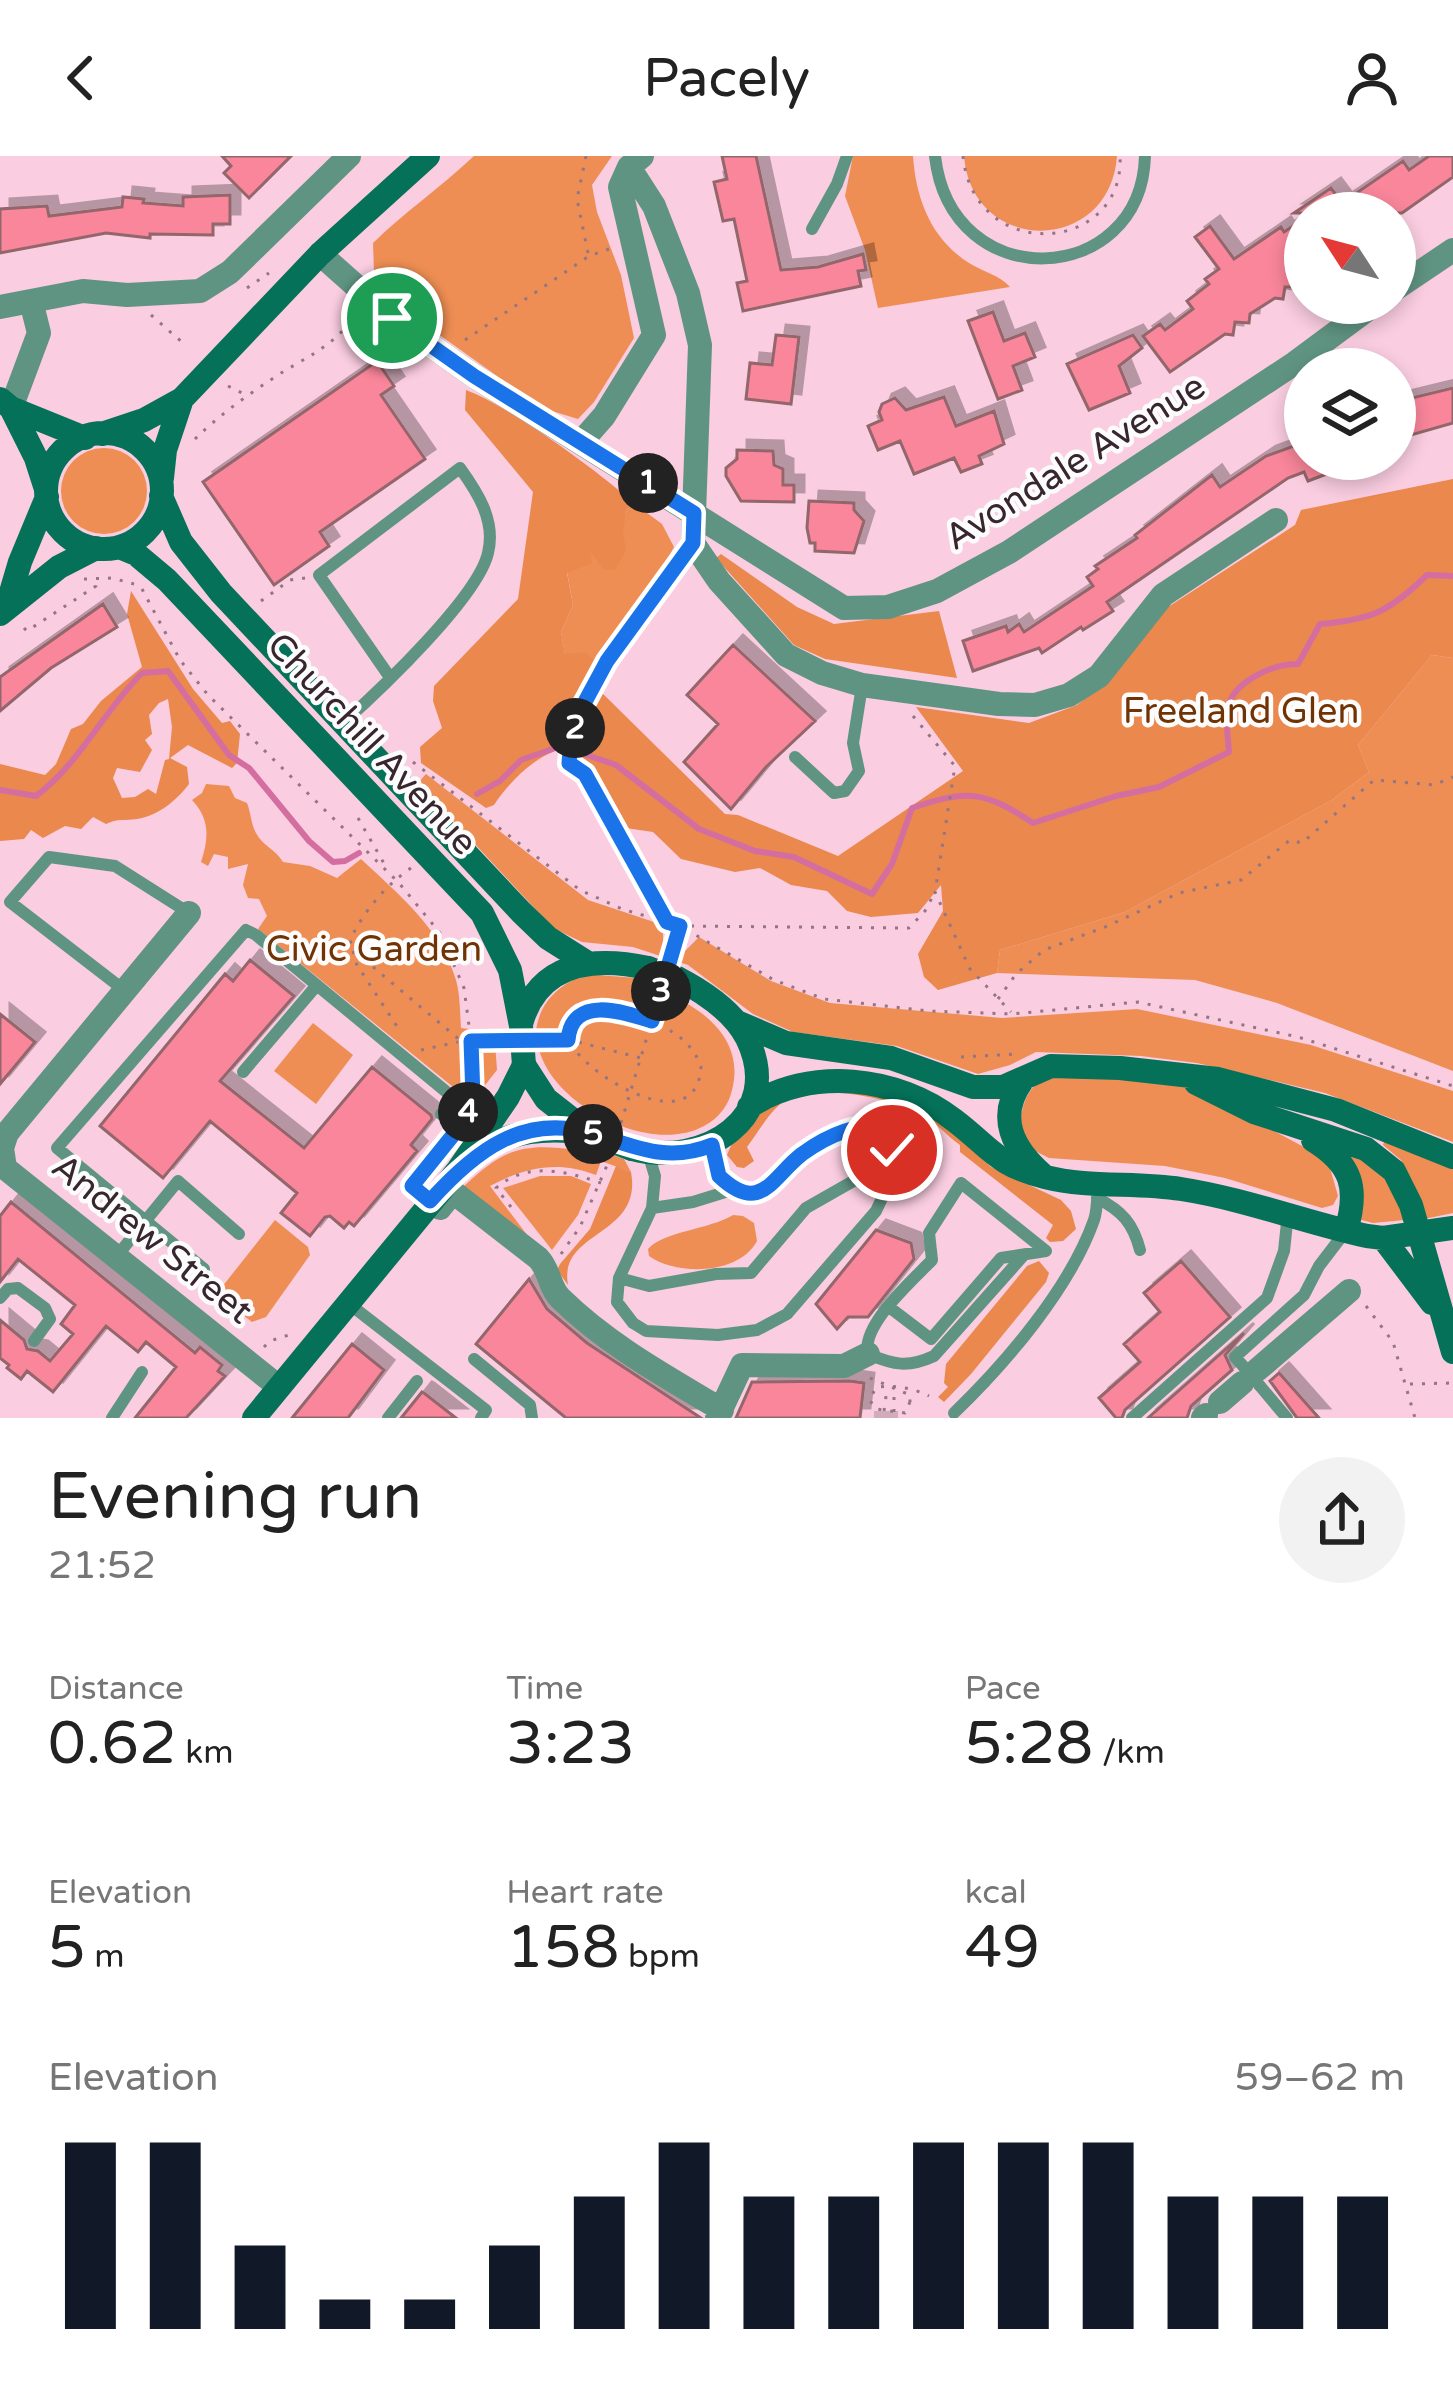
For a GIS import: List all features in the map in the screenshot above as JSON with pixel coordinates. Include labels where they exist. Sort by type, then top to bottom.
[{"type":"street","points":[[0,307],[83,291],[127,295],[200,292],[230,272],[349,156]]},
{"type":"street","points":[[8,614],[20,562],[60,453],[182,400],[320,254],[428,156]]},
{"type":"street","points":[[582,441],[604,416],[654,334],[629,242],[620,187],[635,162]]},
{"type":"street","points":[[635,162],[688,293],[700,345],[693,543],[719,580],[786,655],[822,674],[862,685],[1035,705],[1069,695],[1100,676],[1163,595],[1276,520]]},
{"type":"street","points":[[1416,275],[1453,250]]},
{"type":"street","name":"Avondale Avenue","points":[[320,254],[444,354],[844,608],[887,607],[938,590],[1061,521],[1348,324]]},
{"type":"street","points":[[5,404],[39,333],[32,301]]},
{"type":"street","points":[[8,614],[59,567],[142,536],[154,521],[165,450],[182,400]]},
{"type":"street","points":[[5,404],[94,436],[130,440],[156,466],[161,490]]},
{"type":"street","points":[[5,404],[36,458],[57,525],[70,539],[107,548]]},
{"type":"street","name":"Churchill Avenue","points":[[161,490],[192,559],[536,927],[586,962]]},
{"type":"street","name":"Churchill Avenue","points":[[107,548],[136,554],[167,580],[482,913],[510,970],[521,1043]]},
{"type":"street","name":"Andrew Street","points":[[189,913],[7,1133],[1,1148],[6,1180],[116,1257],[279,1387]]},
{"type":"street","points":[[254,1418],[458,1170],[508,1097],[525,1010],[540,987],[563,969],[586,962],[609,961],[664,973],[708,996],[736,1022],[786,1043],[891,1058],[973,1087],[1003,1087],[1051,1066],[1178,1074],[1314,1104],[1453,1157]]},
{"type":"street","points":[[458,1170],[502,1139],[554,1128],[640,1151],[682,1153],[712,1145],[742,1120],[749,1107],[755,1064],[736,1022]]},
{"type":"street","points":[[521,1043],[546,1099],[607,1140]]},
{"type":"street","points":[[1178,1074],[1254,1112],[1381,1158],[1403,1186],[1453,1352]]},
{"type":"street","points":[[749,1107],[786,1085],[809,1082],[838,1081],[899,1091],[953,1119],[998,1161],[1097,1190],[1192,1191],[1383,1238],[1453,1228]]},
{"type":"street","points":[[1022,1081],[1010,1102],[1010,1133],[1025,1160],[1045,1177]]},
{"type":"street","points":[[1285,1124],[1340,1159],[1352,1187],[1346,1232]]},
{"type":"street","points":[[430,1201],[440,1208],[453,1192],[550,1270],[555,1294],[644,1366],[719,1414],[742,1365],[844,1366],[868,1354]]},
{"type":"street","points":[[1383,1238],[1409,1268],[1442,1321]]},
{"type":"street","points":[[1210,1412],[1349,1291]]},
{"type":"lane","points":[[812,229],[847,156]]},
{"type":"lane","points":[[935,156],[938,182],[951,211],[971,234],[998,251],[1029,259],[1060,258],[1090,247],[1116,228],[1135,202],[1145,156]]},
{"type":"lane","points":[[344,723],[460,603],[488,553],[485,501],[460,468],[319,575],[389,676]]},
{"type":"lane","points":[[795,757],[834,793],[852,784],[859,771],[853,743],[862,685]]},
{"type":"lane","points":[[124,990],[10,902],[49,857],[115,866],[189,913]]},
{"type":"lane","points":[[203,1269],[57,1148],[246,931],[455,1099],[441,1114]]},
{"type":"lane","points":[[242,1072],[317,985]]},
{"type":"lane","points":[[640,1151],[655,1177],[652,1208],[619,1278],[617,1302],[646,1331],[718,1335],[774,1324],[787,1314],[876,1210],[892,1179],[889,1133],[868,1125],[801,1154],[778,1182],[758,1192],[734,1189],[652,1208]]},
{"type":"lane","points":[[712,1145],[719,1176],[734,1189]]},
{"type":"lane","points":[[619,1278],[649,1286],[751,1273],[806,1208],[878,1167],[892,1150]]},
{"type":"lane","points":[[116,1257],[178,1181],[239,1234]]},
{"type":"lane","points":[[1023,1256],[934,1356],[916,1364],[895,1365],[868,1354],[868,1334],[932,1260],[929,1233],[961,1183],[1046,1251]]},
{"type":"lane","points":[[1097,1190],[1134,1226],[1140,1250]]},
{"type":"lane","points":[[954,1413],[1023,1337],[1076,1258],[1096,1215],[1097,1190]]},
{"type":"lane","points":[[1132,1418],[1267,1298],[1284,1251],[1288,1213]]},
{"type":"lane","points":[[1016,1227],[1023,1256]]},
{"type":"lane","points":[[1287,1418],[1235,1358],[1304,1295],[1319,1266],[1346,1232]]},
{"type":"lane","points":[[889,1306],[931,1339],[1001,1258],[1046,1251],[1076,1258]]},
{"type":"lane","points":[[0,1298],[8,1289],[18,1288],[45,1308],[50,1319],[34,1341]]},
{"type":"lane","points":[[347,1303],[486,1415]]},
{"type":"lane","points":[[474,1359],[530,1405],[532,1418]]},
{"type":"lane","points":[[112,1418],[142,1372]]},
{"type":"lane","points":[[388,1418],[417,1381]]},
{"type":"path","points":[[586,156],[577,199],[589,256]]},
{"type":"path","points":[[962,156],[967,184],[989,214],[1022,233],[1048,236],[1075,229],[1097,214],[1113,191],[1120,156]]},
{"type":"path","points":[[444,354],[589,256],[629,242]]},
{"type":"path","points":[[127,295],[183,343]]},
{"type":"path","points":[[228,386],[249,397],[274,377],[318,354],[341,334],[368,297]]},
{"type":"path","points":[[693,543],[607,661],[580,711],[569,763],[585,774],[667,922],[774,980],[824,999],[929,1011],[1012,1014],[1138,1002],[1298,1036],[1453,1086]]},
{"type":"path","points":[[255,605],[290,580],[319,575]]},
{"type":"path","points":[[73,580],[112,578],[141,586],[164,608]]},
{"type":"path","points":[[8,614],[28,631],[96,586],[95,579]]},
{"type":"path","points":[[141,586],[180,660],[208,695],[395,879],[440,933],[464,988],[473,1097],[466,1119]]},
{"type":"path","points":[[680,926],[909,928],[935,892],[955,766],[907,712]]},
{"type":"path","points":[[998,999],[1016,974],[1044,950],[1179,893],[1241,880],[1290,839],[1302,843],[1374,780],[1434,784],[1453,777]]},
{"type":"path","points":[[350,802],[389,874]]},
{"type":"path","points":[[363,816],[376,829]]},
{"type":"path","points":[[401,855],[413,867],[395,879],[358,922],[350,940],[357,965],[408,1046]]},
{"type":"path","points":[[935,892],[970,969],[1012,1014]]},
{"type":"path","points":[[550,1270],[580,1228],[601,1183],[607,1140],[632,1091],[680,926]]},
{"type":"path","points":[[353,950],[461,1041]]},
{"type":"path","points":[[614,1009],[667,1027],[691,1048],[701,1067],[701,1080],[684,1100],[662,1101],[592,1071],[568,1040],[576,1019],[589,1011],[614,1009]]},
{"type":"path","points":[[413,1052],[461,1041],[568,1040],[641,1058]]},
{"type":"path","points":[[430,1201],[412,1186],[452,1136]]},
{"type":"path","points":[[521,1220],[496,1188],[505,1180],[541,1171],[601,1183]]},
{"type":"path","points":[[1349,1291],[1393,1342],[1414,1418]]},
{"type":"path","points":[[844,1366],[887,1385],[894,1388],[904,1389],[910,1395],[905,1413],[884,1411],[870,1405],[877,1387],[887,1385],[916,1390],[929,1396]]},
{"type":"path","points":[[1408,1384],[1453,1383]]},
{"type":"path","points":[[884,1411],[887,1385]]},
{"type":"path","points":[[894,1388],[894,1412]]},
{"type":"green space","points":[[474,156],[612,156],[592,185],[621,275],[634,338],[578,419],[542,408],[427,326],[374,272],[373,243]]},
{"type":"green space","points":[[853,156],[913,156],[922,202],[935,230],[956,253],[1010,287],[878,308],[865,250],[845,196]]},
{"type":"green space","points":[[964,156],[1117,156],[1109,189],[1091,212],[1068,226],[1041,231],[1014,226],[990,212],[973,189]]},
{"type":"green space","name":"Freeland Glen","points":[[466,390],[554,441],[635,504],[626,510],[626,550],[615,570],[603,569],[590,551],[592,563],[567,573],[573,605],[561,632],[565,654],[585,652],[596,662],[597,688],[725,814],[838,856],[963,771],[916,707],[1029,723],[1077,705],[1112,677],[1168,607],[1295,525],[1301,510],[1453,479],[1453,658],[1432,655],[1358,745],[1369,772],[1332,800],[1125,912],[1000,950],[997,973],[938,990],[924,977],[918,954],[943,911],[941,885],[918,913],[871,917],[847,911],[827,891],[791,885],[760,868],[735,872],[681,859],[653,832],[612,826],[599,812],[591,783],[597,772],[579,761],[579,746],[541,758],[486,808],[421,763],[420,747],[442,728],[433,701],[434,686],[518,599],[533,492],[465,410]]},
{"type":"green space","points":[[104,448],[135,460],[147,491],[135,522],[104,534],[73,522],[61,491],[73,460]]},
{"type":"green space","points":[[635,504],[662,524],[674,547],[597,688],[565,655],[561,632],[573,605],[567,572],[588,547],[622,531],[626,510]]},
{"type":"green space","points":[[721,554],[797,607],[834,624],[939,611],[957,678],[825,659],[794,645],[716,558]]},
{"type":"green space","points":[[131,591],[193,689],[222,723],[230,721],[240,734],[237,763],[232,768],[188,745],[170,758],[187,767],[189,784],[152,815],[106,824],[93,817],[81,829],[65,826],[43,838],[31,830],[24,839],[0,841],[0,764],[45,775],[56,764],[71,729],[83,724],[101,701],[142,667],[127,614]],"holes":[[[168,699],[169,759],[156,794],[148,789],[122,798],[113,778],[117,768],[140,772],[152,750],[145,740],[152,734],[149,715]]]},
{"type":"green space","points":[[1432,655],[1453,658],[1453,1071],[1277,1003],[1195,980],[997,973],[1000,950],[1125,912],[1332,800],[1369,772],[1358,745]]},
{"type":"green space","points":[[426,774],[588,900],[663,925],[663,943],[685,951],[699,937],[771,981],[830,1003],[1002,1018],[1137,1009],[1311,1045],[1453,1091],[1453,1142],[1325,1093],[1197,1063],[1036,1052],[978,1074],[897,1046],[793,1032],[753,1014],[688,965],[633,947],[582,942],[553,928],[418,783]]},
{"type":"green space","name":"Civic Garden","points":[[206,784],[229,786],[235,798],[247,803],[256,833],[283,862],[310,866],[337,878],[361,859],[417,913],[449,961],[457,985],[461,1028],[477,1030],[495,1043],[497,1070],[478,1094],[468,1091],[463,1095],[258,929],[267,916],[259,899],[248,898],[243,885],[248,864],[228,869],[228,857],[214,854],[208,866],[201,862],[206,829],[192,800]]},
{"type":"green space","points":[[584,974],[637,978],[666,989],[665,993],[694,1008],[718,1029],[733,1056],[734,1072],[728,1101],[714,1120],[682,1134],[630,1129],[604,1119],[561,1087],[538,1045],[561,1043],[562,1032],[536,1030],[552,996]]},
{"type":"green space","points":[[313,1023],[353,1055],[316,1104],[274,1071]]},
{"type":"green space","points":[[1053,1073],[1167,1079],[1200,1091],[1315,1153],[1330,1168],[1338,1196],[1333,1205],[1322,1208],[1225,1178],[1165,1166],[1049,1158],[1031,1149],[1019,1131],[1027,1096]]},
{"type":"green space","points":[[801,1090],[879,1093],[937,1117],[991,1167],[1061,1200],[1071,1211],[1076,1229],[1063,1241],[1050,1242],[1046,1238],[1053,1225],[960,1152],[960,1145],[933,1122],[873,1098],[833,1092],[783,1102],[747,1147],[754,1161],[737,1167],[727,1155],[747,1124]]},
{"type":"green space","points":[[1386,1136],[1453,1167],[1453,1213],[1424,1219],[1401,1160],[1383,1145]]},
{"type":"green space","points":[[1333,1141],[1388,1173],[1405,1220],[1373,1223],[1354,1218]]},
{"type":"green space","points":[[579,1143],[624,1159],[631,1172],[601,1161],[596,1175],[542,1168],[490,1186],[537,1248],[462,1188],[513,1152],[541,1147],[576,1150]]},
{"type":"green space","points":[[616,1166],[631,1172],[625,1209],[575,1253],[568,1267],[568,1285],[557,1270],[590,1229]]},
{"type":"green space","points":[[540,1176],[571,1176],[591,1184],[578,1215],[552,1250],[503,1188]]},
{"type":"green space","points":[[733,1215],[754,1223],[757,1241],[736,1260],[691,1269],[649,1256],[648,1249],[665,1238]]},
{"type":"green space","points":[[275,1220],[308,1247],[310,1255],[266,1317],[252,1322],[218,1292]]},
{"type":"green space","points":[[1039,1261],[1049,1273],[1046,1282],[944,1402],[938,1397],[948,1387],[944,1383],[946,1364],[1027,1266]]},
{"type":"building","points":[[222,156],[291,156],[249,198],[224,173],[231,166]]},
{"type":"building","points":[[722,156],[756,156],[781,270],[818,267],[863,254],[866,270],[858,271],[861,286],[743,311],[737,283],[747,281],[734,219],[723,221],[714,182],[727,179]]},
{"type":"building","points":[[1429,156],[1453,156],[1453,177],[1416,203],[1416,192],[1358,192],[1403,161],[1409,170]]},
{"type":"building","points":[[230,195],[230,224],[213,224],[213,235],[150,234],[150,238],[106,233],[0,253],[0,209],[47,206],[49,216],[122,207],[123,197],[183,206],[183,197]]},
{"type":"building","points":[[1210,226],[1234,259],[1281,227],[1283,299],[1275,298],[1250,314],[1249,323],[1235,322],[1233,335],[1225,334],[1170,372],[1143,336],[1160,324],[1165,330],[1193,309],[1187,301],[1219,269],[1195,237]]},
{"type":"building","points":[[993,312],[1004,341],[1025,333],[1035,357],[1013,366],[1022,390],[998,399],[968,321]]},
{"type":"building","points":[[776,335],[799,337],[791,404],[746,399],[750,363],[772,365]]},
{"type":"building","points":[[1133,335],[1142,348],[1119,366],[1130,393],[1089,410],[1067,364]]},
{"type":"building","points":[[377,361],[394,386],[381,395],[425,459],[320,532],[329,546],[274,585],[203,482]]},
{"type":"building","points":[[1453,388],[1453,423],[1416,434],[1416,397]]},
{"type":"building","points":[[944,397],[956,426],[994,411],[1004,444],[979,456],[982,464],[961,472],[954,458],[914,474],[900,441],[878,450],[868,426],[882,420],[882,404],[895,398],[906,410]]},
{"type":"building","points":[[737,450],[773,451],[774,465],[783,469],[783,485],[794,485],[794,502],[741,501],[726,476]]},
{"type":"building","points":[[1284,450],[1285,480],[1107,602],[1113,611],[1042,653],[1039,648],[973,671],[963,641],[1006,626],[1008,632],[1019,624],[1024,632],[1093,586],[1087,577],[1098,569],[1095,566],[1137,538],[1212,475],[1220,487]]},
{"type":"building","points":[[809,501],[854,503],[864,521],[854,553],[815,551],[807,528]]},
{"type":"building","points":[[103,604],[117,627],[51,668],[0,711],[0,677]]},
{"type":"building","points":[[733,645],[815,721],[766,767],[731,809],[684,762],[718,724],[687,695]]},
{"type":"building","points":[[250,960],[294,996],[220,1081],[304,1148],[372,1067],[431,1115],[411,1145],[417,1151],[354,1226],[349,1222],[344,1228],[325,1217],[310,1236],[281,1213],[297,1193],[210,1121],[163,1178],[100,1126],[225,974],[233,981]]},
{"type":"building","points":[[0,1014],[35,1042],[0,1084]]},
{"type":"building","points":[[11,1202],[195,1353],[200,1347],[222,1365],[218,1371],[225,1376],[186,1418],[135,1418],[176,1367],[146,1342],[138,1352],[106,1326],[53,1392],[27,1371],[21,1379],[7,1368],[0,1358],[0,1320],[24,1340],[27,1349],[50,1361],[73,1334],[61,1324],[75,1305],[18,1259],[0,1282],[0,1216]]},
{"type":"building","points":[[876,1230],[911,1243],[914,1259],[868,1317],[848,1317],[837,1329],[816,1304]]},
{"type":"building","points":[[1181,1261],[1230,1317],[1125,1410],[1122,1418],[1116,1418],[1099,1398],[1140,1362],[1124,1344],[1160,1312],[1144,1293]]},
{"type":"building","points":[[529,1279],[547,1309],[587,1343],[701,1418],[566,1418],[476,1344]]},
{"type":"building","points":[[1244,1333],[1225,1355],[1232,1370],[1191,1406],[1187,1418],[1148,1418]]},
{"type":"building","points":[[352,1344],[384,1370],[348,1418],[292,1418]]},
{"type":"building","points":[[1279,1373],[1319,1418],[1297,1418],[1270,1381]]},
{"type":"building","points":[[752,1382],[864,1383],[860,1418],[736,1418]]},
{"type":"building","points":[[424,1393],[456,1418],[401,1418]]},
{"type":"waterway","points":[[477,794],[500,781],[521,760],[561,746],[616,765],[699,829],[755,851],[794,857],[872,894],[892,864],[912,808],[975,796],[1002,804],[1033,823],[1159,787],[1229,752],[1227,711],[1236,691],[1265,671],[1298,664],[1320,624],[1379,612],[1427,575],[1453,576]]},
{"type":"waterway","points":[[0,790],[36,796],[66,768],[142,673],[168,671],[229,755],[249,768],[309,841],[333,862],[359,853]]},
{"type":"tunnel","points":[[886,1411],[886,1418]]},
{"type":"route","points":[[392,318],[474,376],[694,513],[693,543],[607,661],[580,711],[569,763],[585,774],[667,922],[680,926],[652,1021],[614,1009],[589,1011],[576,1019],[568,1040],[471,1041],[473,1097],[466,1119],[412,1186],[430,1201],[485,1148],[502,1139],[554,1128],[592,1133],[648,1153],[682,1153],[712,1145],[719,1176],[745,1193],[778,1182],[801,1154],[851,1129],[880,1127],[889,1133],[892,1150]]}]
